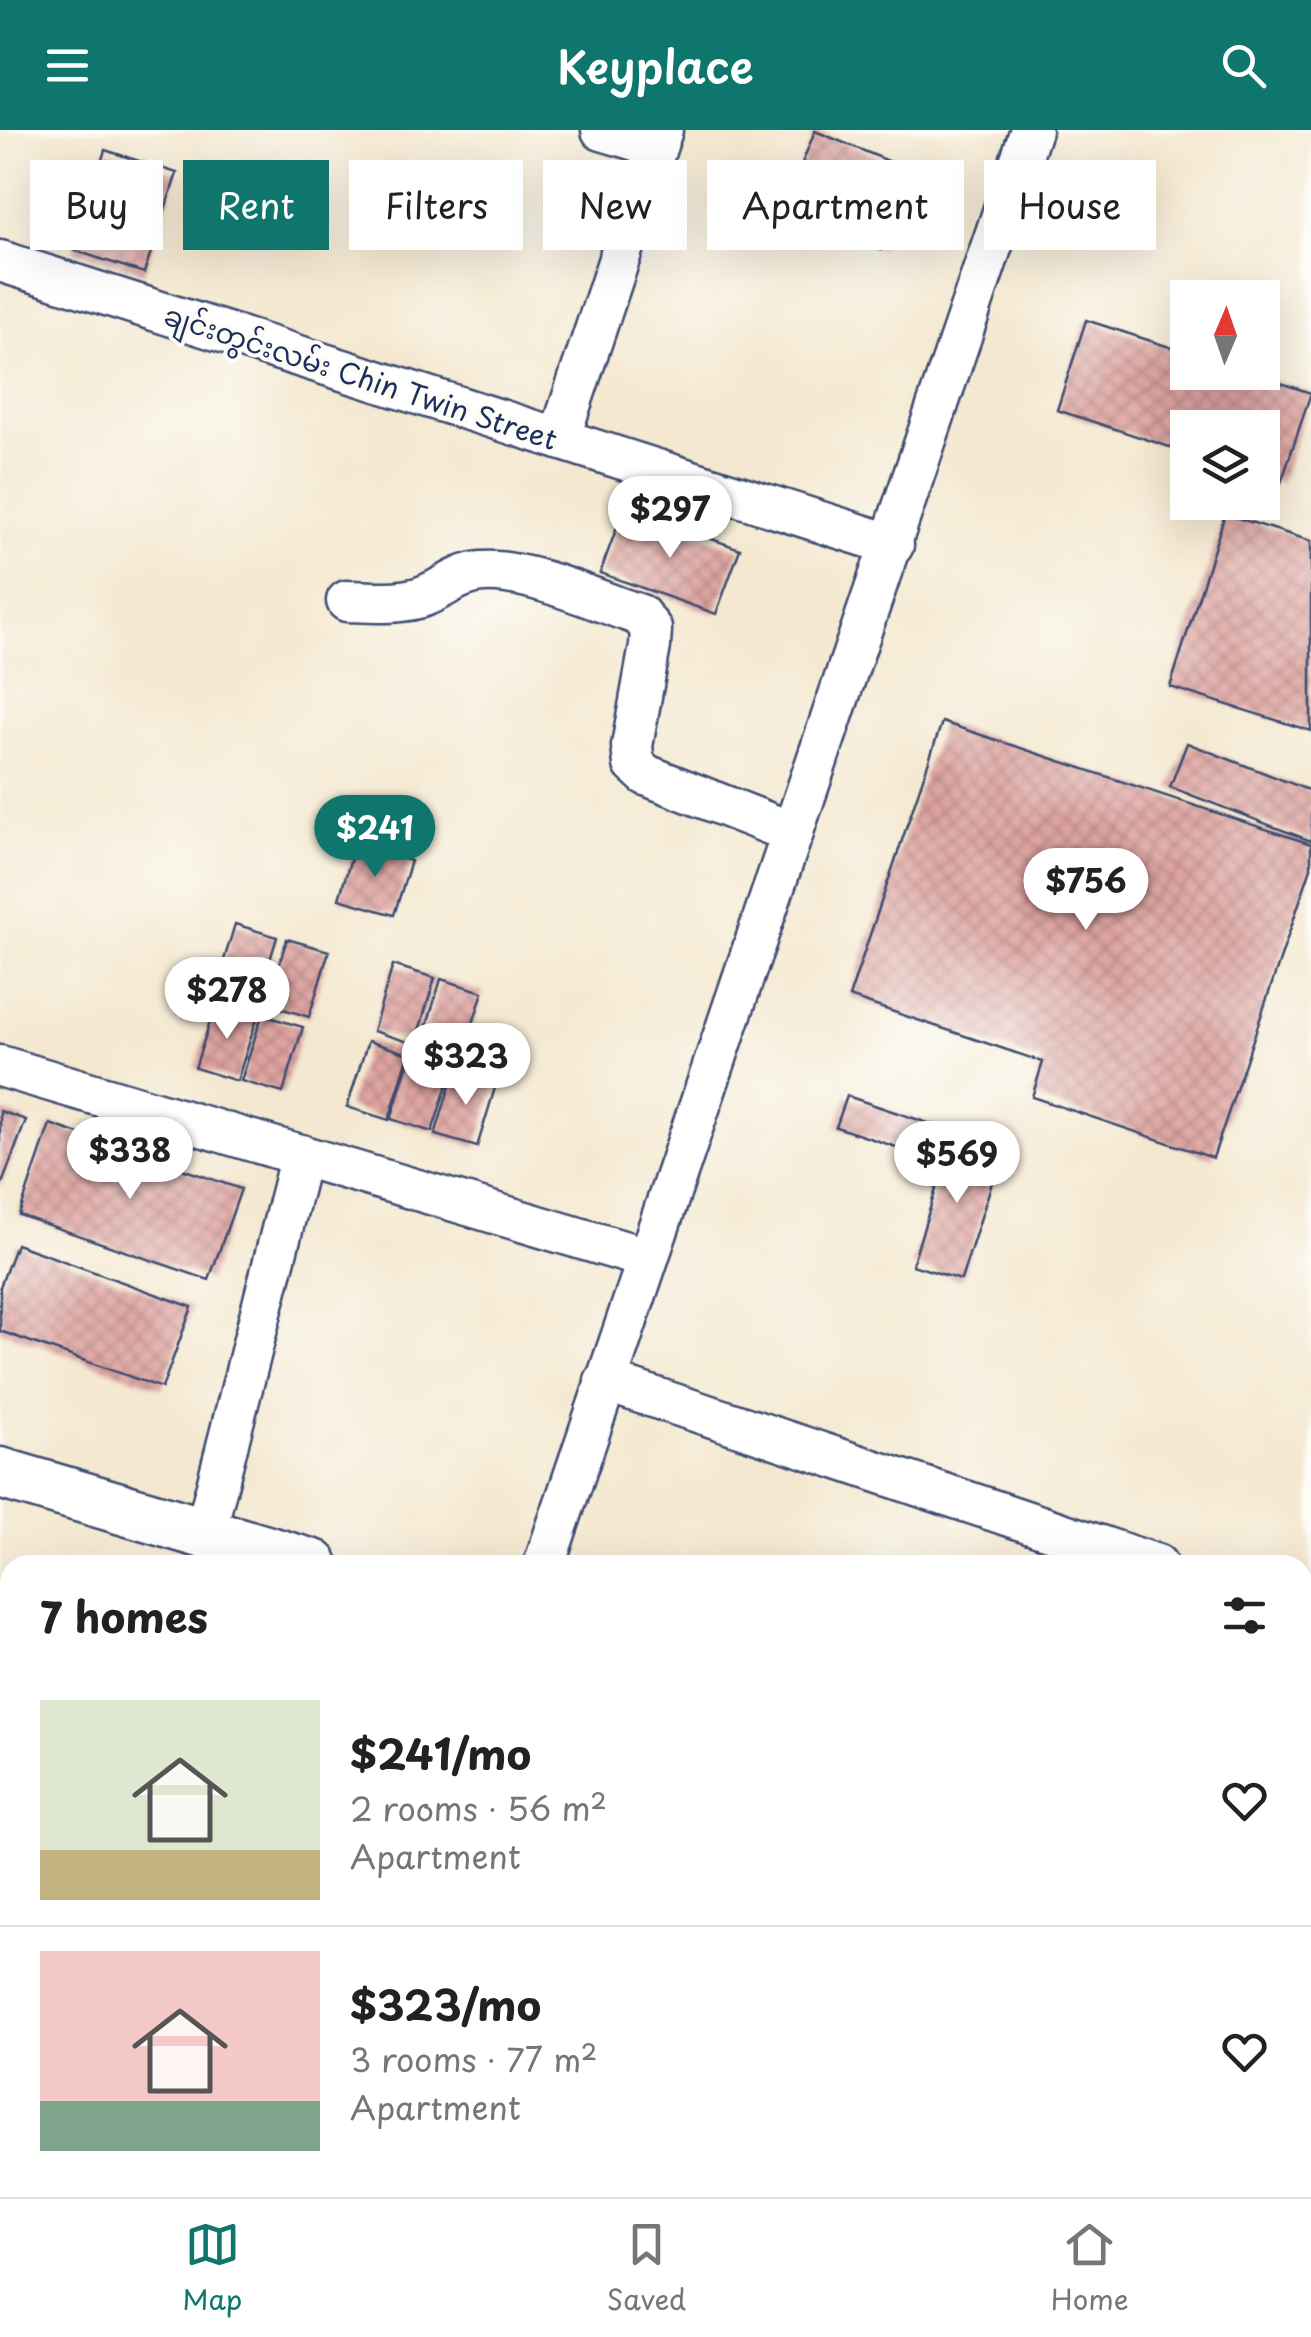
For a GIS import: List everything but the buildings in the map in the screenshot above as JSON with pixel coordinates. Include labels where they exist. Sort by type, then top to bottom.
[{"type":"main road","points":[[0,1474],[279,1555]]},
{"type":"street","points":[[559,439],[659,138],[602,130]]},
{"type":"street","points":[[547,1555],[1031,130]]},
{"type":"street","name":"ချင်းတွင်းလမ်း Chin Twin Street","points":[[0,261],[893,545]]},
{"type":"street","points":[[347,601],[420,598],[449,581],[480,572],[512,572],[640,615],[651,629],[632,746],[634,764],[646,775],[793,834]]},
{"type":"street","points":[[0,1066],[646,1258]]},
{"type":"street","points":[[205,1533],[301,1155]]},
{"type":"street","points":[[605,1381],[1127,1555]]}]
